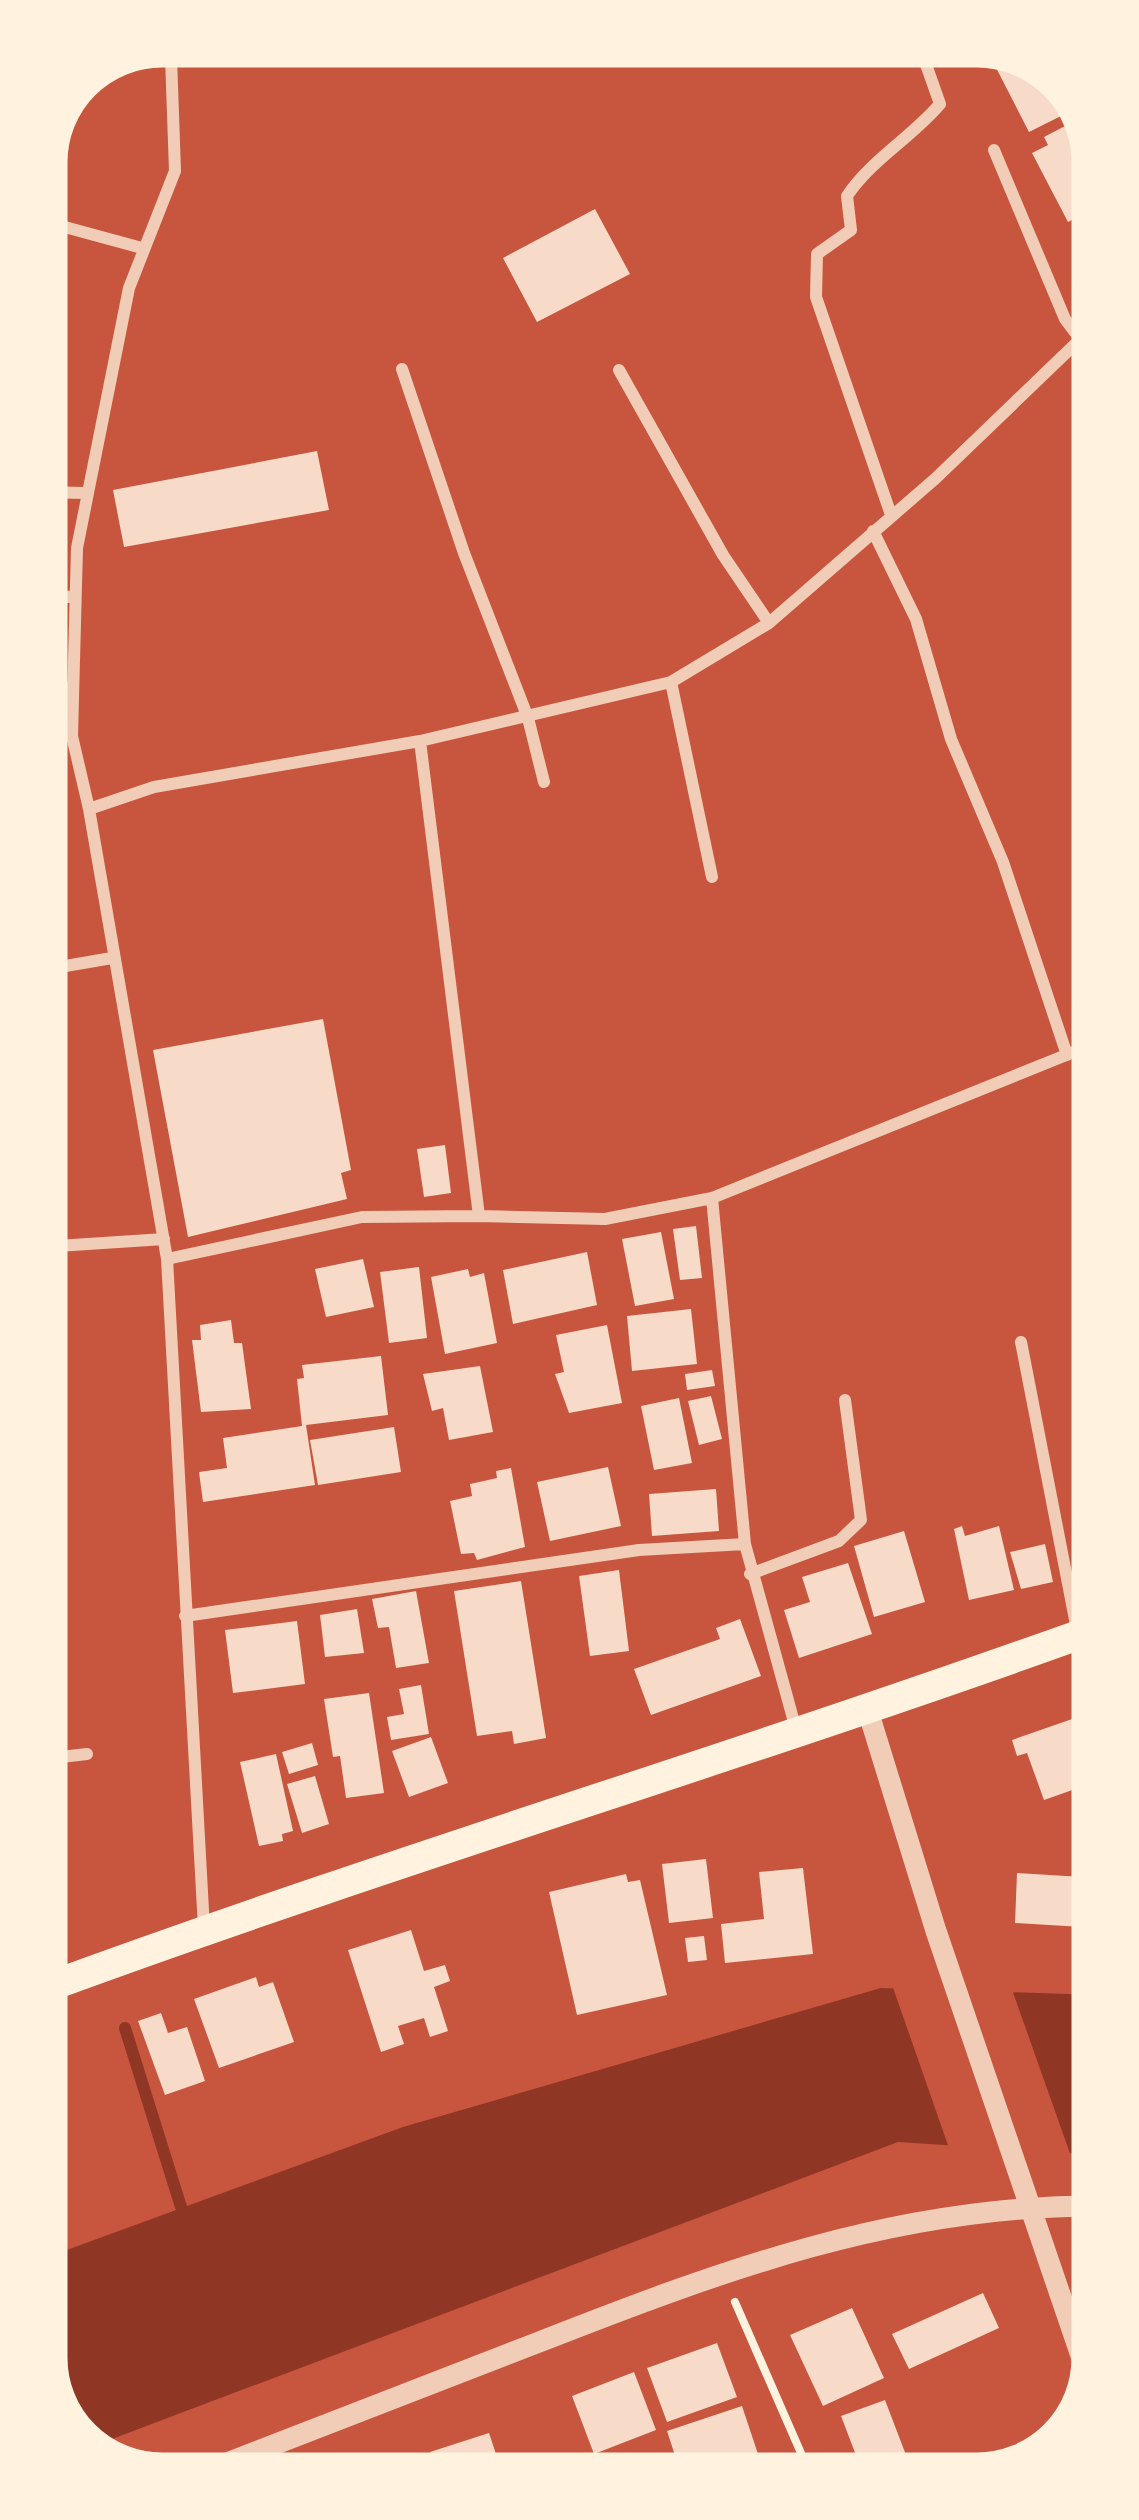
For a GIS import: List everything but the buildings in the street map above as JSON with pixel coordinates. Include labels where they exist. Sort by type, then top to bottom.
[{"type":"highway","points":[[60,1982],[513,1822],[868,1711],[1079,1635]]},
{"type":"street","points":[[891,515],[816,297],[817,254],[851,230],[847,196],[866,169],[920,127],[940,104],[924,60]]},
{"type":"street","points":[[171,61],[175,171],[142,248],[86,493],[74,596],[72,736],[89,809],[167,1259],[204,1929]]},
{"type":"street","points":[[994,150],[1065,319],[1079,338]]},
{"type":"street","points":[[60,226],[142,248]]},
{"type":"street","points":[[89,809],[154,787],[420,741],[671,682],[769,623],[1079,340]]},
{"type":"street","points":[[402,368],[464,554],[528,718],[544,782]]},
{"type":"street","points":[[619,370],[723,555],[769,623]]},
{"type":"street","points":[[60,492],[86,493]]},
{"type":"street","points":[[873,531],[916,619],[951,739],[1004,862],[1079,1076]]},
{"type":"street","points":[[60,598],[74,596]]},
{"type":"street","points":[[671,682],[712,877]]},
{"type":"street","points":[[60,688],[72,687]]},
{"type":"street","points":[[420,741],[479,1216]]},
{"type":"street","points":[[60,967],[112,958]]},
{"type":"street","points":[[167,1259],[362,1217],[605,1219],[712,1198],[1079,1050]]},
{"type":"street","points":[[712,1198],[745,1544],[797,1733]]},
{"type":"street","points":[[60,1246],[164,1239]]},
{"type":"street","points":[[1021,1342],[1079,1593]]},
{"type":"street","points":[[750,1574],[839,1541],[861,1520],[844,1400]]},
{"type":"street","points":[[185,1616],[639,1550],[745,1544]]},
{"type":"street","points":[[868,1711],[936,1931],[1079,2350]]},
{"type":"street","points":[[60,1757],[87,1754]]},
{"type":"street","points":[[235,2460],[725,2270],[816,2242],[1030,2206],[1079,2206]]},
{"type":"path","points":[[735,2302],[804,2460]]},
{"type":"shaded area","points":[[881,1988],[1079,1994],[1079,2154],[898,2142],[105,2442],[81,2420],[62,2378],[60,2253],[403,2127]]},
{"type":"pier","points":[[891,1982],[1010,1984],[1072,2159],[950,2151]]},
{"type":"waterway","points":[[125,2028],[181,2207]]}]
